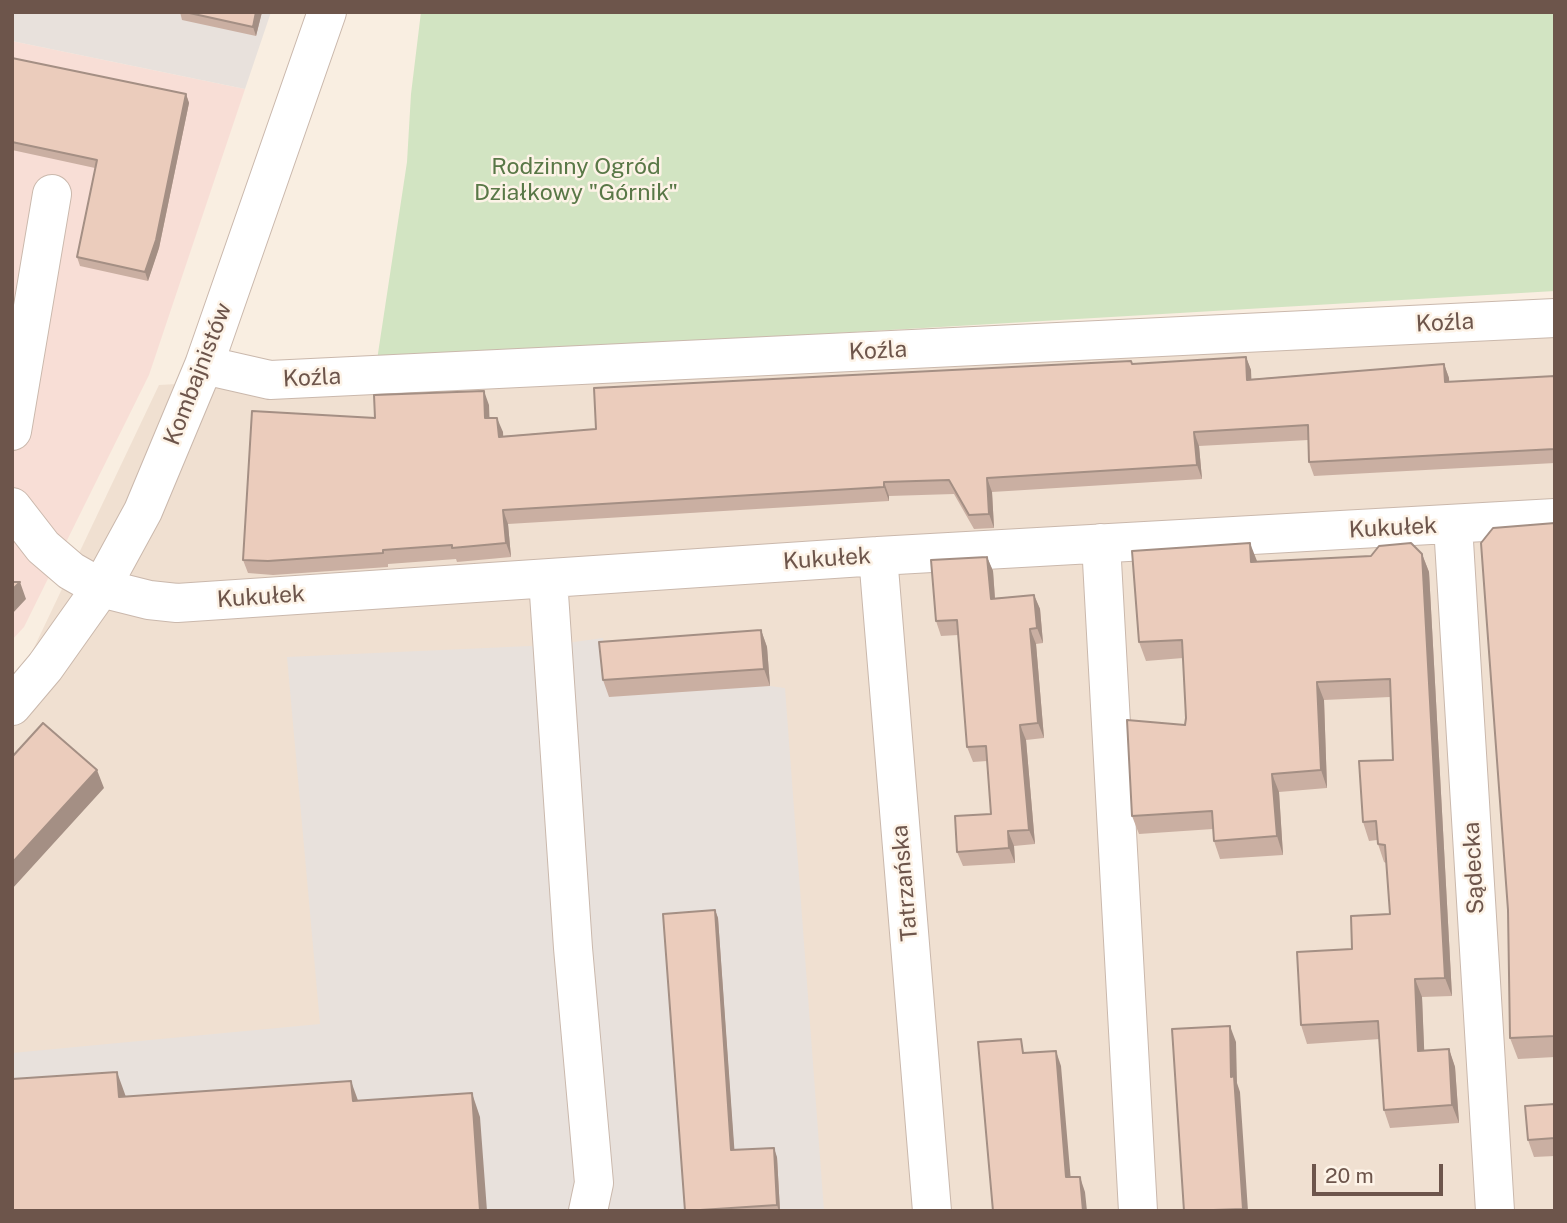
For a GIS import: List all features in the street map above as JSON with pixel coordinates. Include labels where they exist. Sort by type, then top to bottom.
[{"type":"street","name":"Kombajnistów","points":[[12,706],[101,588],[143,511],[204,365],[327,12]]},
{"type":"street","points":[[12,431],[52,194]]},
{"type":"street","name":"Koźla","points":[[204,365],[271,380],[1555,318]]},
{"type":"street","name":"Kukułek","points":[[12,507],[43,547],[71,570],[101,588],[149,600],[177,603],[878,556],[1555,518]]},
{"type":"street","name":"Sądecka","points":[[1453,525],[1495,1211]]},
{"type":"street","points":[[1101,543],[1138,1211]]},
{"type":"street","name":"Tatrzańska","points":[[878,556],[932,1211]]},
{"type":"street","points":[[548,579],[573,948],[594,1183],[588,1211]]},
{"type":"shaded area","points":[[12,12],[271,12],[245,89],[12,41]]},
{"type":"shaded area","points":[[12,41],[245,89],[149,375],[24,627],[12,640]]},
{"type":"shaded area","points":[[1555,307],[1555,1211],[12,1211],[12,694],[159,385]]},
{"type":"shaded area","points":[[603,638],[605,658],[767,647],[770,686],[785,688],[824,1211],[12,1211],[12,1053],[320,1024],[287,657],[552,645]]},
{"type":"green space","name":"Rodzinny Ogród Działkowy \"Górnik\"","points":[[421,12],[1555,12],[1555,291],[377,360],[407,162],[411,94]]},
{"type":"building","points":[[185,12],[256,12],[253,27]]},
{"type":"building","points":[[12,58],[186,94],[156,240],[145,272],[77,257],[97,160],[12,142]]},
{"type":"building","points":[[1246,357],[1247,380],[1444,364],[1445,382],[1555,376],[1555,449],[1309,462],[1308,425],[1194,432],[1197,465],[987,478],[989,514],[969,515],[949,480],[884,482],[884,487],[503,510],[506,543],[383,550],[383,553],[268,561],[243,560],[252,411],[375,418],[374,395],[484,391],[485,418],[497,418],[499,437],[596,429],[594,388]]},
{"type":"building","points":[[1555,523],[1555,1036],[1510,1038],[1508,910],[1481,543],[1493,528]]},
{"type":"building","points":[[1250,543],[1251,562],[1371,556],[1379,546],[1411,543],[1422,554],[1445,978],[1415,979],[1418,1051],[1449,1049],[1452,1105],[1384,1110],[1378,1021],[1301,1025],[1297,952],[1352,949],[1351,916],[1390,914],[1385,845],[1378,844],[1376,821],[1363,822],[1359,761],[1393,760],[1390,679],[1317,682],[1321,770],[1272,774],[1277,836],[1214,841],[1212,811],[1132,816],[1127,720],[1185,725],[1186,718],[1182,640],[1139,642],[1132,551]]},
{"type":"building","points":[[987,557],[991,599],[1034,595],[1037,628],[1030,629],[1038,723],[1020,725],[1029,830],[1008,831],[1009,848],[957,852],[955,816],[991,814],[986,746],[967,747],[957,620],[936,621],[931,560]]},
{"type":"building","points":[[12,582],[20,582],[12,590]]},
{"type":"building","points":[[761,630],[764,669],[603,680],[599,642]]},
{"type":"building","points":[[43,723],[97,770],[12,863],[12,757]]},
{"type":"building","points":[[715,910],[731,1150],[774,1148],[777,1205],[685,1211],[663,914]]},
{"type":"building","points":[[1230,1026],[1231,1077],[1234,1076],[1243,1209],[1184,1211],[1172,1029]]},
{"type":"building","points":[[1021,1039],[1023,1053],[1056,1051],[1066,1177],[1080,1177],[1083,1211],[993,1211],[978,1042]]},
{"type":"building","points":[[117,1072],[119,1097],[351,1081],[353,1101],[472,1093],[480,1211],[12,1211],[12,1079]]},
{"type":"building","points":[[1555,1104],[1555,1138],[1528,1140],[1525,1106]]}]
